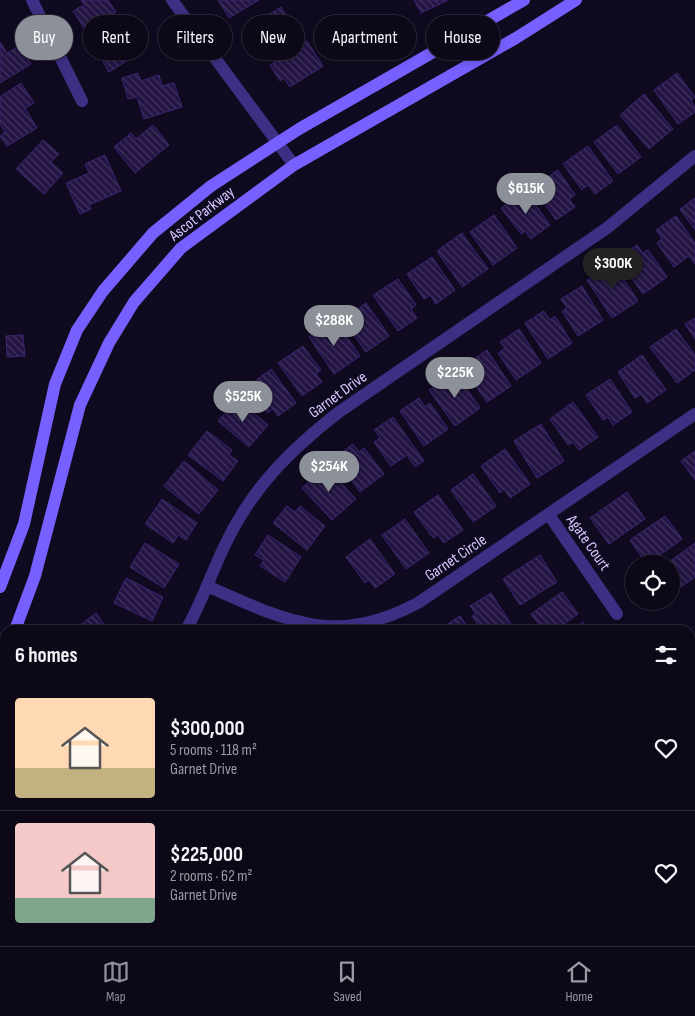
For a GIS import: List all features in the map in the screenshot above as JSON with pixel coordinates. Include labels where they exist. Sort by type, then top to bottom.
[{"type":"main road","name":"Ascot Parkway","points":[[0,587],[24,524],[55,384],[77,330],[103,291],[153,232],[211,186],[277,144],[380,80],[524,0]]},
{"type":"main road","name":"Ascot Parkway","points":[[17,625],[35,576],[80,405],[109,344],[134,302],[181,248],[294,165],[516,38],[576,0]]},
{"type":"street","points":[[32,0],[82,101]]},
{"type":"street","points":[[172,0],[294,165]]},
{"type":"street","name":"Garnet Drive","points":[[188,625],[239,517],[280,462],[303,440],[339,412],[608,228],[695,156]]},
{"type":"street","name":"Garnet Circle","points":[[363,625],[382,620],[418,603],[695,414]]},
{"type":"street","name":"Agate Court","points":[[549,515],[617,614]]},
{"type":"street","name":"Garnet Circle","points":[[207,586],[269,611],[313,625]]},
{"type":"building","points":[[81,0],[108,0],[116,12],[111,15],[83,15],[83,26],[73,11],[84,5]]},
{"type":"building","points":[[218,0],[259,0],[232,16],[227,15]]},
{"type":"building","points":[[414,0],[448,0],[421,13]]},
{"type":"building","points":[[281,7],[286,15],[268,15]]},
{"type":"building","points":[[307,41],[314,52],[314,60],[319,60],[323,66],[290,87],[284,78],[280,81],[270,65],[278,60],[304,60],[304,43]]},
{"type":"building","points":[[0,42],[7,53],[15,49],[15,60],[29,60],[31,64],[0,83]]},
{"type":"building","points":[[102,60],[128,60],[109,72]]},
{"type":"building","points":[[138,73],[141,81],[159,75],[162,86],[174,83],[182,107],[144,119],[137,97],[128,99],[122,78]]},
{"type":"building","points":[[677,73],[695,97],[691,101],[695,107],[695,112],[678,124],[654,90]]},
{"type":"building","points":[[21,83],[34,103],[25,108],[37,128],[7,146],[0,136],[5,132],[0,124],[0,97]]},
{"type":"building","points":[[644,94],[673,129],[649,149],[620,115]]},
{"type":"building","points":[[153,125],[169,145],[135,173],[114,147],[131,133],[136,139]]},
{"type":"building","points":[[617,125],[641,157],[618,174],[594,142]]},
{"type":"building","points":[[43,140],[59,154],[51,162],[63,173],[44,194],[16,169]]},
{"type":"building","points":[[588,146],[613,181],[595,194],[588,185],[582,190],[563,164]]},
{"type":"building","points":[[105,155],[121,191],[89,205],[91,209],[80,214],[66,183],[89,173],[85,164]]},
{"type":"building","points":[[558,170],[575,195],[569,199],[575,207],[556,220],[533,187]]},
{"type":"building","points":[[525,190],[550,225],[531,239],[525,231],[521,234],[501,208]]},
{"type":"building","points":[[695,198],[695,230],[680,209]]},
{"type":"building","points":[[494,215],[517,248],[493,265],[470,232]]},
{"type":"building","points":[[676,216],[695,243],[695,264],[689,256],[674,267],[657,243],[662,239],[656,230]]},
{"type":"building","points":[[462,233],[488,269],[462,287],[437,251]]},
{"type":"building","points":[[637,245],[643,253],[648,250],[667,277],[643,294],[618,259]]},
{"type":"building","points":[[432,257],[455,290],[436,304],[430,295],[424,299],[407,274]]},
{"type":"building","points":[[613,263],[638,301],[612,318],[587,280]]},
{"type":"building","points":[[398,279],[416,305],[411,309],[417,318],[398,331],[373,295]]},
{"type":"building","points":[[582,286],[603,320],[578,336],[562,311],[567,308],[561,299]]},
{"type":"building","points":[[366,303],[389,336],[366,352],[343,320]]},
{"type":"building","points":[[544,311],[550,320],[555,316],[572,343],[548,359],[525,323]]},
{"type":"building","points":[[695,318],[695,339],[685,324]]},
{"type":"building","points":[[334,319],[360,356],[334,374],[309,337]]},
{"type":"building","points":[[519,329],[541,363],[516,380],[498,353],[505,348],[500,342]]},
{"type":"building","points":[[676,329],[695,355],[695,370],[677,383],[650,347]]},
{"type":"building","points":[[23,335],[25,356],[7,357],[6,336]]},
{"type":"building","points":[[303,346],[321,370],[316,374],[322,382],[302,396],[278,363]]},
{"type":"building","points":[[487,350],[511,386],[487,402],[468,375],[473,372],[467,364]]},
{"type":"building","points":[[642,355],[666,390],[647,403],[641,394],[635,398],[618,372]]},
{"type":"building","points":[[271,369],[296,403],[278,416],[273,409],[267,413],[247,387]]},
{"type":"building","points":[[455,372],[480,408],[455,426],[429,390]]},
{"type":"building","points":[[610,379],[632,412],[613,425],[608,417],[603,420],[586,395]]},
{"type":"building","points":[[419,398],[425,407],[430,403],[448,429],[424,446],[400,411]]},
{"type":"building","points":[[237,399],[268,425],[249,447],[218,421]]},
{"type":"building","points":[[573,402],[598,437],[579,450],[573,442],[568,445],[550,419]]},
{"type":"building","points":[[393,417],[424,461],[415,467],[407,455],[391,466],[374,442],[380,438],[374,430]]},
{"type":"building","points":[[541,424],[564,461],[537,478],[514,441]]},
{"type":"building","points":[[207,431],[232,450],[229,455],[238,461],[223,481],[188,455]]},
{"type":"building","points":[[353,444],[359,452],[364,448],[384,474],[360,492],[335,457]]},
{"type":"building","points":[[505,449],[530,484],[510,498],[504,489],[500,493],[481,466]]},
{"type":"building","points":[[695,451],[695,480],[681,461]]},
{"type":"building","points":[[184,461],[218,490],[199,514],[164,486]]},
{"type":"building","points":[[325,466],[356,499],[332,520],[302,488]]},
{"type":"building","points":[[473,474],[496,506],[473,522],[451,490]]},
{"type":"building","points":[[627,492],[645,519],[609,544],[590,518]]},
{"type":"building","points":[[438,495],[463,530],[444,543],[438,535],[433,538],[414,512]]},
{"type":"building","points":[[162,499],[197,523],[186,540],[178,535],[173,543],[145,524]]},
{"type":"building","points":[[287,506],[295,512],[300,506],[325,526],[307,550],[273,523]]},
{"type":"building","points":[[665,516],[682,539],[660,555],[654,555],[652,553],[640,555],[630,540]]},
{"type":"building","points":[[405,519],[429,553],[406,569],[382,535]]},
{"type":"building","points":[[268,535],[301,557],[285,582],[260,566],[264,560],[255,555]]},
{"type":"building","points":[[370,539],[395,574],[375,588],[369,580],[365,583],[346,557]]},
{"type":"building","points":[[145,543],[179,564],[164,588],[130,567]]},
{"type":"building","points":[[695,543],[695,577],[680,588],[680,555],[678,555]]},
{"type":"building","points":[[540,555],[557,582],[520,605],[503,579]]},
{"type":"building","points":[[126,578],[163,597],[152,621],[114,603]]},
{"type":"building","points":[[562,592],[578,614],[563,625],[539,625],[531,614]]},
{"type":"building","points":[[491,593],[512,625],[478,625],[472,616],[476,614],[470,606]]},
{"type":"building","points":[[96,613],[104,625],[80,625]]},
{"type":"building","points":[[460,616],[466,625],[446,625]]}]
